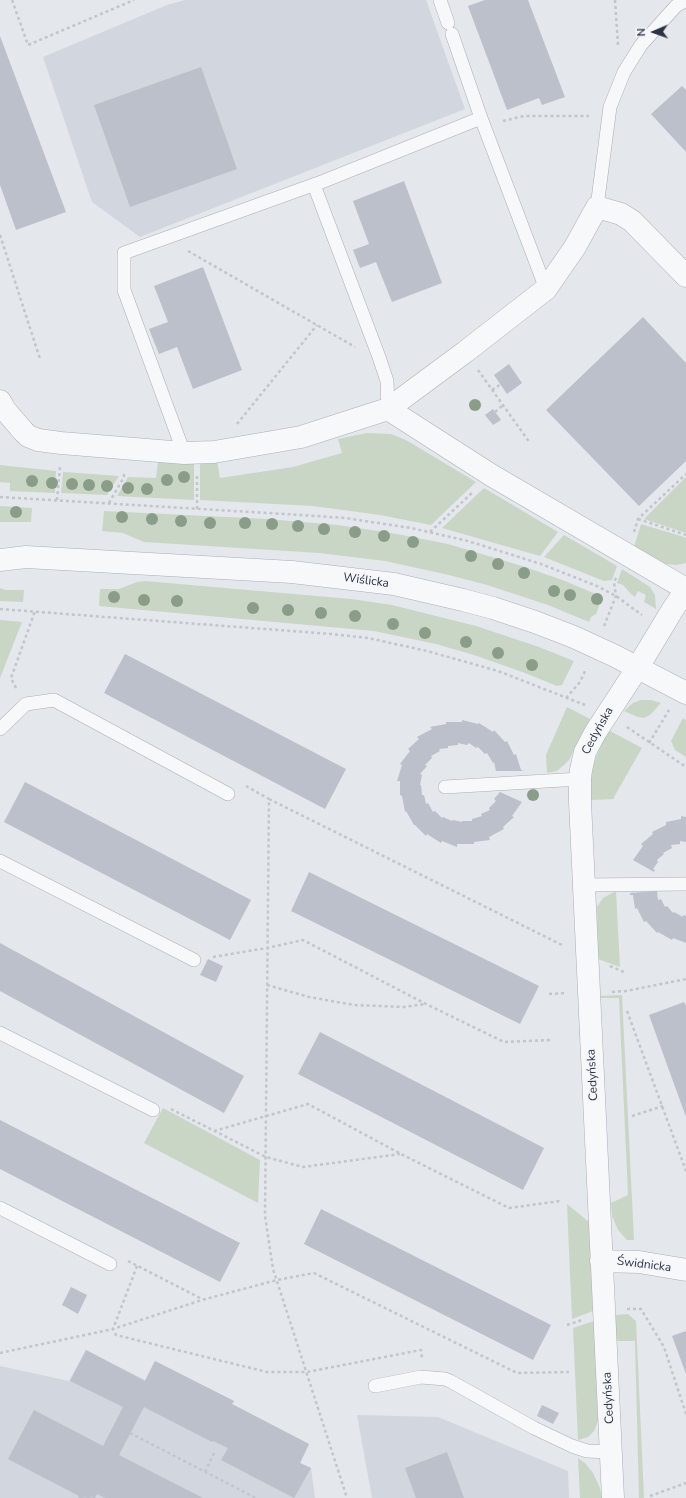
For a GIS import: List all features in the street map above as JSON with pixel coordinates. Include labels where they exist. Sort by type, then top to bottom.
[{"type":"street","points":[[0,401],[5,410],[28,436],[38,440],[61,443],[184,453],[214,452],[301,437],[388,408],[465,352],[546,289],[574,247],[597,207],[621,214],[632,220],[686,276]]},
{"type":"street","points":[[388,408],[491,475],[686,590]]},
{"type":"street","name":"Wiślicka","points":[[0,550],[26,556],[292,572],[394,584],[493,608],[574,637],[638,667],[686,693]]},
{"type":"street","name":"Wiślicka","points":[[0,560],[26,556]]},
{"type":"street","name":"Cedyńska","points":[[613,1498],[601,1261],[578,993],[587,958],[580,779],[583,760],[588,745],[606,714],[638,667],[686,590]]},
{"type":"street","name":"Świdnicka","points":[[601,1261],[639,1262],[686,1270]]},
{"type":"lane","points":[[440,0],[481,118],[546,289]]},
{"type":"lane","points":[[597,207],[610,107],[624,72],[641,45],[676,6],[686,0]]},
{"type":"lane","points":[[184,453],[124,290],[124,253],[314,185],[481,118]]},
{"type":"lane","points":[[314,185],[387,381],[388,408]]},
{"type":"lane","points":[[0,730],[26,704],[54,700],[228,794]]},
{"type":"lane","points":[[445,787],[580,779]]},
{"type":"lane","points":[[0,861],[194,960]]},
{"type":"lane","points":[[584,885],[686,884]]},
{"type":"lane","points":[[0,1033],[153,1110]]},
{"type":"lane","points":[[0,1208],[110,1264]]},
{"type":"lane","points":[[376,1386],[425,1377],[450,1381],[534,1428],[572,1446],[593,1452],[611,1452]]},
{"type":"path","points":[[12,0],[28,45],[134,0]]},
{"type":"path","points":[[615,0],[618,45],[634,56]]},
{"type":"path","points":[[496,122],[524,116],[589,116]]},
{"type":"path","points":[[0,235],[40,359]]},
{"type":"path","points":[[167,238],[374,359],[379,357]]},
{"type":"path","points":[[214,452],[317,325]]},
{"type":"path","points":[[465,352],[530,443]]},
{"type":"path","points":[[492,390],[501,384]]},
{"type":"path","points":[[495,412],[503,405]]},
{"type":"path","points":[[197,470],[197,509]]},
{"type":"path","points":[[58,500],[59,471]]},
{"type":"path","points":[[603,630],[616,596],[614,582],[638,519],[686,474]]},
{"type":"path","points":[[429,532],[491,475]]},
{"type":"path","points":[[109,503],[124,477]]},
{"type":"path","points":[[0,497],[345,518],[429,532],[468,541],[541,564],[597,586],[616,596],[634,611],[646,618]]},
{"type":"path","points":[[638,519],[686,535]]},
{"type":"path","points":[[0,609],[368,638],[427,651],[498,671],[591,707]]},
{"type":"path","points":[[26,704],[11,678],[35,611]]},
{"type":"path","points":[[566,698],[580,682],[588,665]]},
{"type":"path","points":[[649,743],[670,708]]},
{"type":"path","points":[[623,725],[686,767]]},
{"type":"path","points":[[228,794],[235,781],[587,958]]},
{"type":"path","points":[[269,799],[265,1216],[273,1269],[347,1498]]},
{"type":"path","points":[[194,960],[267,948],[303,940],[426,1004],[504,1042],[552,1040]]},
{"type":"path","points":[[549,994],[626,991],[686,979]]},
{"type":"path","points":[[267,985],[309,997],[354,1005],[404,1007],[426,1004]]},
{"type":"path","points":[[627,1011],[686,1171]]},
{"type":"path","points":[[153,1110],[158,1102],[266,1157],[303,1167],[401,1154]]},
{"type":"path","points":[[214,1131],[308,1104],[401,1154],[509,1208],[560,1201]]},
{"type":"path","points":[[632,1116],[663,1106]]},
{"type":"path","points":[[110,1264],[114,1254],[202,1300]]},
{"type":"path","points":[[137,1266],[113,1329],[116,1335],[267,1372],[307,1372],[421,1350],[425,1377]]},
{"type":"path","points":[[0,1353],[113,1329],[202,1300],[277,1280],[314,1274],[517,1373],[569,1372]]},
{"type":"path","points":[[621,1308],[641,1309],[664,1346],[686,1414]]},
{"type":"path","points":[[130,1433],[256,1498]]},
{"type":"path","points":[[205,1472],[214,1453]]},
{"type":"path","points":[[650,1496],[686,1483]]},
{"type":"path","points":[[91,1498],[94,1492]]},
{"type":"path","points":[[84,1498],[86,1494]]},
{"type":"shaded area","points":[[185,0],[426,0],[465,109],[140,237],[92,202],[43,57],[167,5]]},
{"type":"shaded area","points":[[86,1350],[145,1380],[155,1361],[234,1401],[232,1404],[309,1444],[300,1463],[311,1468],[315,1498],[0,1498],[0,1366],[69,1381]]},
{"type":"shaded area","points":[[357,1415],[438,1417],[568,1471],[569,1498],[372,1498]]},
{"type":"green space","points":[[367,433],[391,434],[406,440],[476,482],[431,525],[380,515],[313,506],[200,500],[200,463],[217,461],[220,478],[293,467],[342,453],[338,439]]},
{"type":"green space","points":[[158,462],[194,463],[194,500],[117,496],[128,477],[156,478]]},
{"type":"green space","points":[[0,465],[56,471],[55,493],[10,491],[10,483],[0,482]]},
{"type":"green space","points":[[63,472],[119,476],[107,495],[61,493]]},
{"type":"green space","points":[[686,477],[686,533],[644,519]]},
{"type":"green space","points":[[484,488],[558,532],[540,556],[442,528]]},
{"type":"green space","points":[[0,506],[32,508],[31,522],[0,522]]},
{"type":"green space","points":[[104,511],[267,519],[338,525],[397,534],[448,544],[522,566],[565,581],[598,595],[601,601],[596,614],[591,617],[589,622],[548,605],[487,585],[385,561],[319,553],[144,542],[123,533],[102,531]]},
{"type":"green space","points":[[641,524],[684,537],[686,539],[686,563],[676,565],[665,564],[634,547]]},
{"type":"green space","points":[[564,535],[617,566],[612,580],[604,581],[544,557]]},
{"type":"green space","points":[[622,569],[650,587],[655,595],[656,609],[644,602],[646,595],[638,591],[635,597],[623,585],[617,583]]},
{"type":"green space","points":[[145,581],[351,599],[392,605],[476,626],[539,647],[574,661],[562,685],[557,686],[474,655],[436,644],[374,631],[99,606],[100,589],[119,589],[137,582]]},
{"type":"green space","points":[[0,588],[6,590],[24,590],[23,602],[0,601]]},
{"type":"green space","points":[[0,620],[22,622],[0,678]]},
{"type":"green space","points":[[641,700],[651,700],[661,703],[650,715],[644,718],[624,711],[633,703]]},
{"type":"green space","points":[[567,707],[590,719],[569,760],[557,771],[547,773],[546,755]]},
{"type":"green space","points":[[683,718],[686,720],[686,757],[675,750],[671,741]]},
{"type":"green space","points":[[608,730],[642,748],[614,799],[591,800],[591,780],[594,762]]},
{"type":"green space","points":[[616,891],[620,967],[598,959],[597,907],[603,898]]},
{"type":"green space","points":[[622,995],[634,1240],[627,1240],[618,1230],[612,1216],[611,1203],[628,1195],[619,998],[600,998],[600,996]]},
{"type":"green space","points":[[163,1108],[260,1160],[258,1203],[144,1143]]},
{"type":"green space","points":[[567,1204],[589,1222],[593,1311],[572,1319]]},
{"type":"green space","points":[[628,1314],[636,1321],[644,1498],[639,1498],[635,1341],[616,1341],[615,1315]]},
{"type":"green space","points":[[594,1321],[598,1421],[594,1431],[588,1437],[578,1440],[573,1328]]},
{"type":"green space","points":[[578,1458],[585,1463],[593,1473],[600,1488],[602,1498],[580,1498]]},
{"type":"building","points":[[485,0],[528,0],[565,97],[542,105],[539,98],[507,110],[468,6]]},
{"type":"building","points":[[0,36],[66,212],[16,230],[0,185]]},
{"type":"building","points":[[201,67],[237,169],[130,207],[94,105]]},
{"type":"building","points":[[682,86],[686,90],[686,152],[651,114]]},
{"type":"building","points":[[404,181],[442,283],[392,302],[376,262],[360,268],[353,250],[369,244],[353,201]]},
{"type":"building","points":[[203,267],[242,370],[193,389],[177,347],[159,354],[149,329],[168,322],[154,286]]},
{"type":"building","points":[[643,317],[686,363],[686,461],[639,506],[546,410]]},
{"type":"building","points":[[509,364],[522,383],[507,394],[494,375]]},
{"type":"building","points":[[493,409],[501,420],[493,425],[485,415]]},
{"type":"building","points":[[125,654],[346,769],[325,809],[104,693]]},
{"type":"building","points":[[462,720],[479,723],[493,732],[494,730],[505,742],[507,741],[514,755],[516,754],[521,770],[524,771],[496,771],[494,762],[493,763],[487,753],[485,754],[478,747],[476,748],[469,743],[467,745],[458,743],[458,745],[439,749],[440,751],[431,756],[432,758],[425,765],[427,766],[420,774],[422,775],[420,785],[426,804],[428,803],[433,812],[435,811],[442,818],[462,822],[472,821],[472,819],[482,816],[481,814],[490,810],[489,808],[496,801],[494,799],[500,792],[522,802],[512,816],[514,817],[503,827],[504,829],[489,837],[490,840],[474,842],[474,844],[457,844],[457,847],[442,841],[441,843],[427,834],[426,836],[414,825],[406,811],[405,812],[402,796],[400,795],[400,781],[397,781],[402,765],[400,764],[410,751],[408,749],[419,739],[417,737],[432,729],[430,727],[446,724],[446,722],[462,722]]},
{"type":"building","points":[[25,782],[251,900],[230,940],[4,822]]},
{"type":"building","points":[[681,816],[686,817],[686,842],[680,841],[680,844],[671,845],[672,848],[663,853],[664,854],[657,860],[658,862],[653,869],[655,870],[654,872],[633,860],[643,846],[641,844],[653,834],[652,832],[666,825],[666,822],[681,819]]},
{"type":"building","points":[[309,872],[539,986],[520,1024],[291,911]]},
{"type":"building","points":[[657,891],[658,900],[661,899],[665,907],[667,906],[673,913],[674,912],[683,917],[683,915],[686,916],[686,943],[673,938],[672,940],[658,932],[657,933],[646,921],[644,922],[637,908],[635,909],[633,895],[630,895],[630,893]]},
{"type":"building","points":[[0,943],[244,1076],[224,1113],[0,991]]},
{"type":"building","points":[[208,959],[223,966],[216,982],[200,975]]},
{"type":"building","points":[[684,1002],[686,1006],[686,1117],[649,1015]]},
{"type":"building","points":[[320,1032],[544,1148],[523,1190],[298,1074]]},
{"type":"building","points":[[0,1120],[240,1243],[220,1282],[0,1169]]},
{"type":"building","points":[[321,1209],[551,1325],[533,1360],[304,1244]]},
{"type":"building","points":[[71,1287],[87,1295],[78,1314],[62,1305]]},
{"type":"building","points":[[686,1331],[686,1374],[672,1336]]},
{"type":"building","points":[[86,1350],[145,1381],[155,1361],[234,1401],[232,1404],[309,1444],[300,1463],[311,1468],[294,1498],[221,1460],[228,1448],[213,1441],[212,1442],[144,1407],[119,1455],[203,1498],[105,1498],[97,1494],[95,1498],[78,1498],[79,1496],[8,1459],[34,1410],[103,1446],[123,1407],[70,1381]]},
{"type":"building","points":[[542,1405],[559,1413],[553,1424],[537,1416]]},
{"type":"building","points":[[447,1452],[464,1498],[416,1498],[405,1468]]}]
